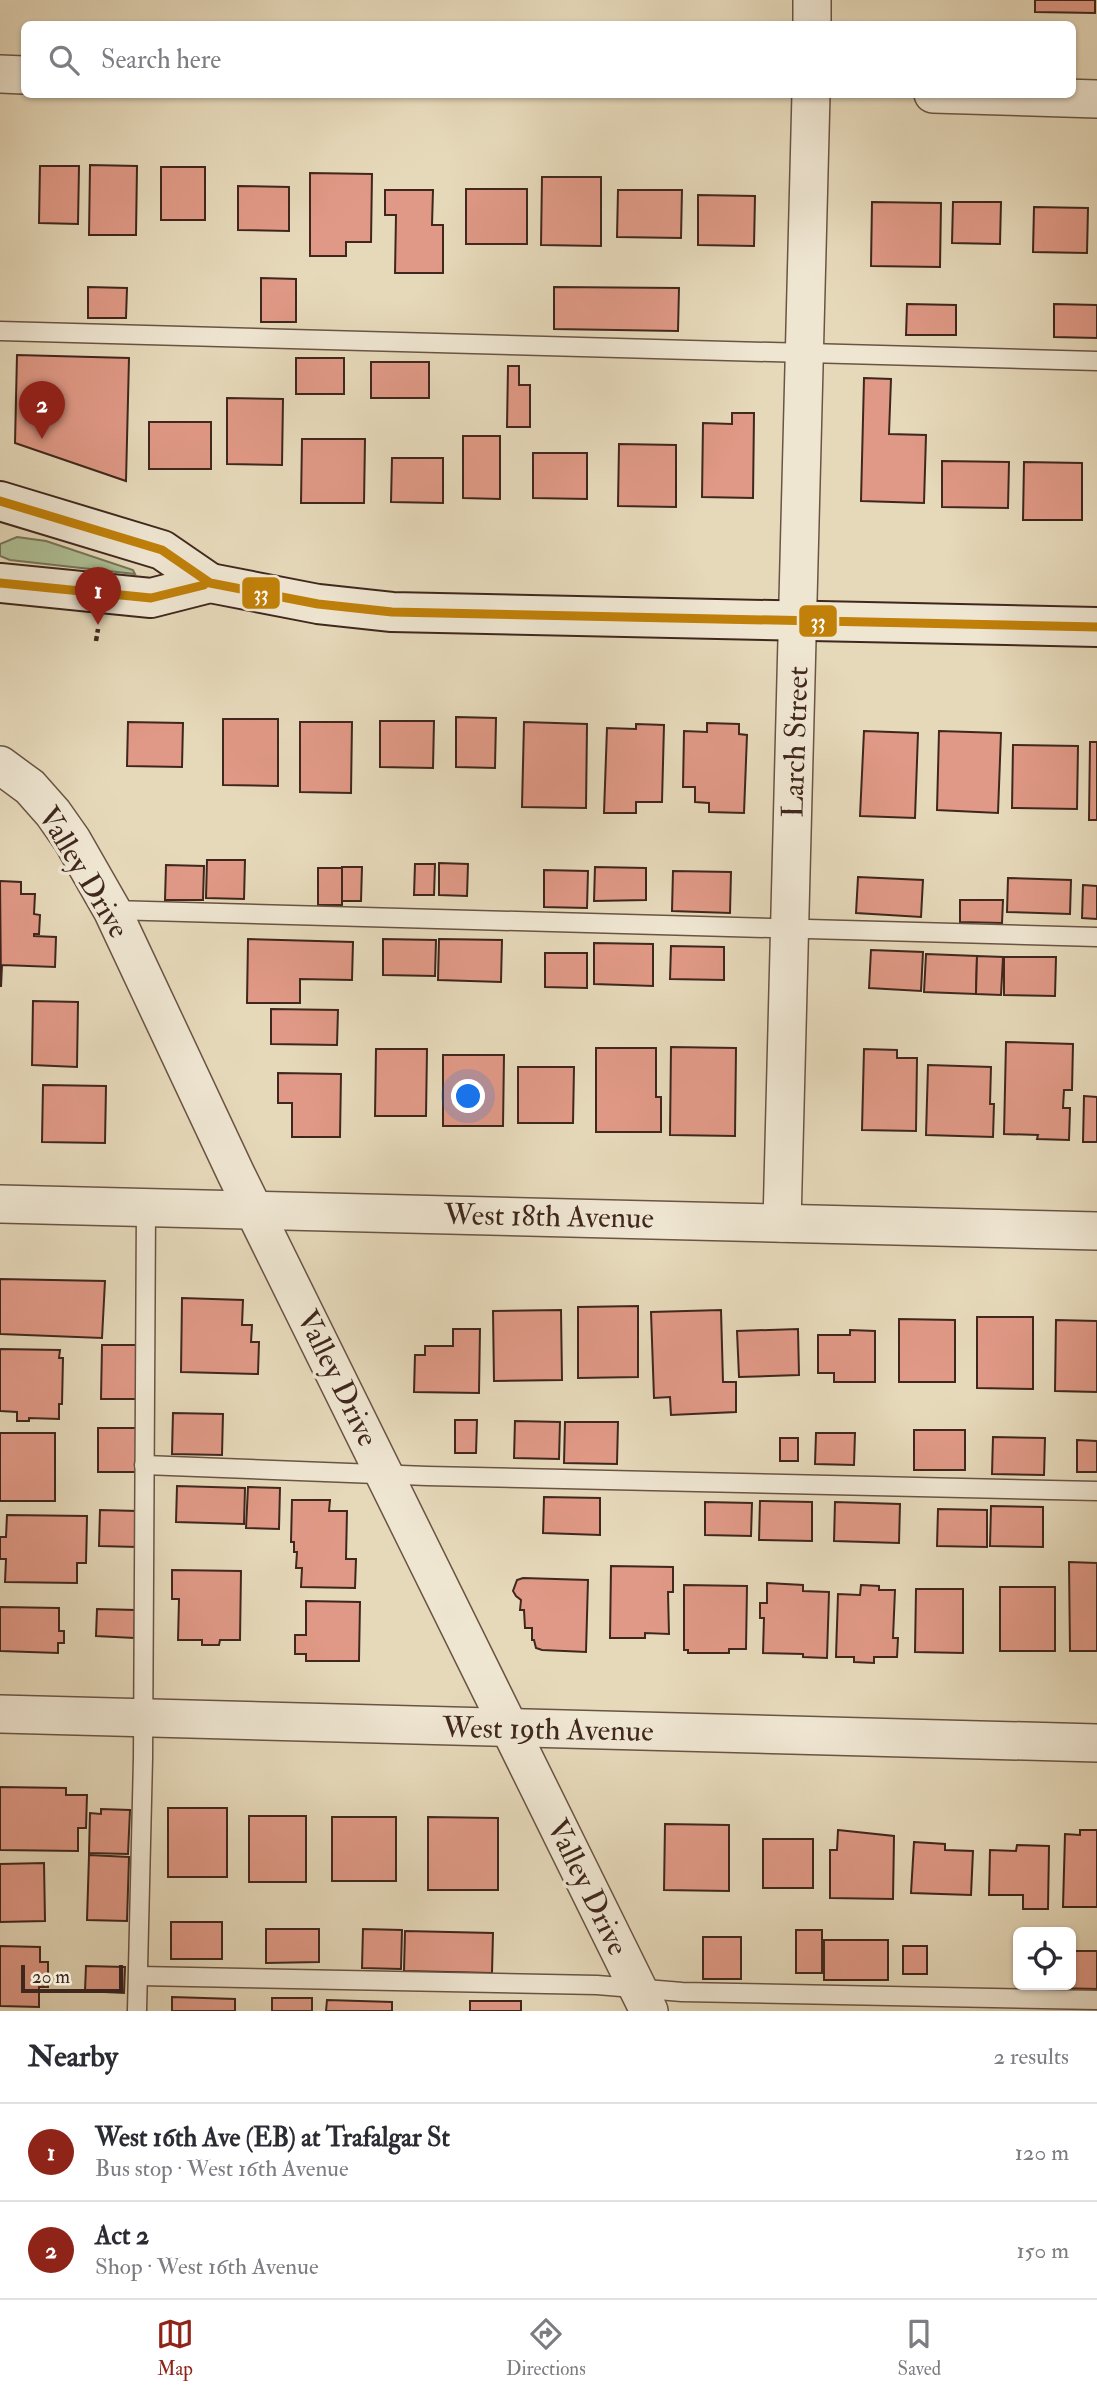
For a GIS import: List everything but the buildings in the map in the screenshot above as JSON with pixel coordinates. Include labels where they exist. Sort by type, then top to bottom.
[{"type":"main road","points":[[0,501],[162,550],[210,583],[318,604],[392,612],[1097,627]]},
{"type":"main road","points":[[0,583],[151,598],[210,583]]},
{"type":"street","points":[[812,0],[812,21]]},
{"type":"street","points":[[0,74],[21,75]]},
{"type":"street","name":"Larch Street","points":[[782,1223],[811,98]]},
{"type":"street","points":[[1064,98],[1097,99]]},
{"type":"street","name":"Valley Drive","points":[[0,765],[30,787],[53,813],[72,840],[112,910],[254,1209],[643,2000]]},
{"type":"street","name":"West 18th Avenue","points":[[0,1204],[1097,1231]]},
{"type":"street","name":"West 19th Avenue","points":[[0,1714],[1097,1743]]},
{"type":"lane","points":[[0,331],[1097,361]]},
{"type":"lane","points":[[112,910],[1097,937]]},
{"type":"lane","points":[[137,2011],[143,1717],[146,1207]]},
{"type":"lane","points":[[144,1465],[386,1475],[1097,1491]]},
{"type":"lane","points":[[139,1976],[583,1985],[643,2000],[696,1992],[1097,2000]]},
{"type":"path","points":[[96,641],[98,625]]},
{"type":"green space","points":[[17,537],[46,541],[133,570],[135,574],[10,560],[0,556],[0,544]]},
{"type":"transit line","name":"33","points":[[0,501],[162,550],[210,583],[318,604],[392,612],[1097,627]]},
{"type":"transit line","name":"33","points":[[0,583],[151,598],[204,585]]},
{"type":"place","name":"Act 2","points":[[42,439]]},
{"type":"place","name":"West 16th Ave (EB) at Trafalgar St","points":[[98,625]]}]
